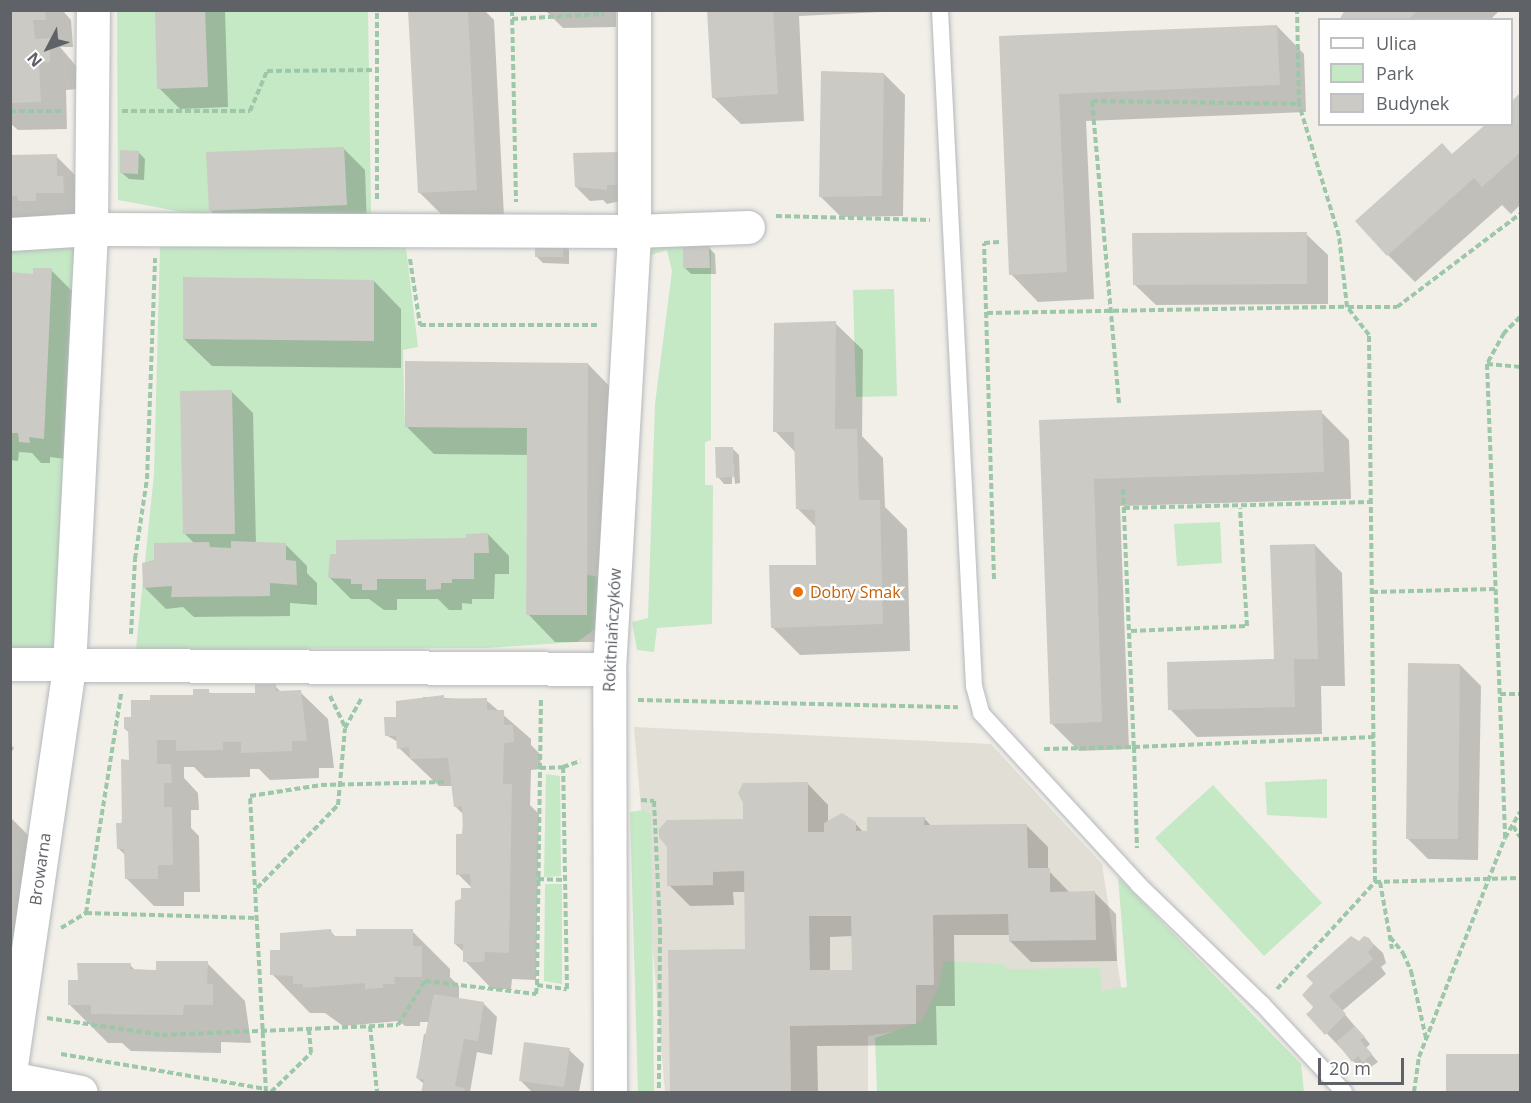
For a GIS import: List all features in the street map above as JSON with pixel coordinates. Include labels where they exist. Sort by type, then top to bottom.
[{"type":"street","name":"Browarna","points":[[10,1072],[69,667],[91,230],[93,10]]},
{"type":"street","name":"Rokitniańczyków","points":[[610,1092],[609,669],[634,231],[634,11]]},
{"type":"street","points":[[10,234],[91,230],[634,231],[760,222]]},
{"type":"street","points":[[10,664],[69,667],[609,669]]},
{"type":"street","points":[[10,1078],[81,1092]]},
{"type":"lane","points":[[940,10],[974,686],[979,707],[1013,750],[1138,885],[1262,1004],[1344,1092]]},
{"type":"path","points":[[377,10],[377,209]]},
{"type":"path","points":[[512,10],[516,209]]},
{"type":"path","points":[[1297,10],[1299,104],[1339,236],[1347,307],[1369,335],[1378,882],[1392,949]]},
{"type":"path","points":[[512,19],[634,11]]},
{"type":"path","points":[[10,111],[250,111],[267,71],[377,70]]},
{"type":"path","points":[[1119,403],[1092,100],[1299,104]]},
{"type":"path","points":[[987,314],[1397,307],[1521,214]]},
{"type":"path","points":[[760,222],[932,220]]},
{"type":"path","points":[[994,586],[984,243],[999,242]]},
{"type":"path","points":[[408,247],[420,325],[603,325]]},
{"type":"path","points":[[86,913],[128,667],[135,559],[147,479],[155,254]]},
{"type":"path","points":[[1505,838],[1487,364],[1504,333],[1521,317]]},
{"type":"path","points":[[1487,364],[1521,367]]},
{"type":"path","points":[[1123,489],[1131,631],[1137,858],[1130,850]]},
{"type":"path","points":[[1124,508],[1240,508],[1371,502]]},
{"type":"path","points":[[1131,631],[1247,626],[1240,508]]},
{"type":"path","points":[[1372,592],[1495,589]]},
{"type":"path","points":[[38,1017],[162,1035],[398,1025],[425,981],[536,994],[541,690]]},
{"type":"path","points":[[327,691],[345,728]]},
{"type":"path","points":[[256,889],[338,806],[345,728],[364,691]]},
{"type":"path","points":[[1500,694],[1521,694]]},
{"type":"path","points":[[632,701],[979,707]]},
{"type":"path","points":[[1013,750],[1374,737]]},
{"type":"path","points":[[537,985],[567,989],[563,767]]},
{"type":"path","points":[[55,1053],[266,1091],[250,796],[340,784],[444,782]]},
{"type":"path","points":[[635,800],[654,801],[660,928],[659,1092]]},
{"type":"path","points":[[1414,1092],[1426,1039],[1505,838],[1521,812]]},
{"type":"path","points":[[1513,826],[1521,837]]},
{"type":"path","points":[[1262,1004],[1378,882],[1521,878]]},
{"type":"path","points":[[538,879],[565,880]]},
{"type":"path","points":[[55,932],[86,913],[258,918]]},
{"type":"path","points":[[1390,937],[1403,953],[1411,971],[1426,1039]]},
{"type":"path","points":[[370,1026],[377,1092]]},
{"type":"path","points":[[271,1092],[311,1053],[309,1029]]},
{"type":"shaded area","points":[[634,727],[991,744],[1102,864],[1127,1025],[924,1026],[868,1036],[868,1092],[665,1092]]},
{"type":"green space","points":[[117,11],[368,11],[371,213],[204,216],[118,200]]},
{"type":"green space","points":[[91,229],[69,667],[11,664],[11,234]]},
{"type":"green space","points":[[711,234],[711,440],[705,442],[705,485],[713,485],[712,624],[657,628],[654,652],[637,650],[632,622],[648,618],[655,404],[672,271],[667,250],[651,255],[652,244]]},
{"type":"green space","points":[[319,242],[406,248],[418,347],[403,350],[405,427],[527,428],[526,615],[587,615],[587,575],[602,577],[601,625],[577,642],[486,648],[136,649],[154,474],[160,247]]},
{"type":"green space","points":[[894,289],[897,396],[856,397],[853,290]]},
{"type":"green space","points":[[1220,522],[1222,563],[1177,566],[1174,524]]},
{"type":"green space","points":[[546,774],[560,776],[561,876],[544,877]]},
{"type":"green space","points":[[1327,779],[1327,818],[1267,815],[1265,782]]},
{"type":"green space","points":[[1213,785],[1322,903],[1264,956],[1155,838]]},
{"type":"green space","points":[[643,810],[651,814],[654,1092],[638,1092],[630,812]]},
{"type":"green space","points":[[1118,877],[1301,1064],[1304,1092],[877,1092],[875,1038],[922,1021],[938,988],[944,961],[1004,964],[1006,969],[1100,968],[1102,991],[1127,987]]},
{"type":"green space","points":[[545,884],[562,884],[562,984],[544,981]]},
{"type":"building","points":[[10,10],[45,10],[46,20],[33,20],[35,39],[50,38],[50,62],[39,63],[41,102],[10,103]]},
{"type":"building","points":[[155,10],[205,10],[208,87],[157,89]]},
{"type":"building","points":[[408,10],[468,10],[477,190],[418,193]]},
{"type":"building","points":[[707,10],[773,10],[778,94],[712,98]]},
{"type":"building","points":[[1345,10],[1418,10],[1410,18],[1340,18]]},
{"type":"building","points":[[1277,25],[1280,85],[1059,94],[1067,272],[1009,275],[999,36]]},
{"type":"building","points":[[821,71],[884,73],[882,196],[819,197]]},
{"type":"building","points":[[1520,93],[1520,153],[1482,187],[1474,178],[1387,256],[1355,221],[1442,143],[1452,154],[1484,126],[1513,126],[1513,100]]},
{"type":"building","points":[[344,147],[347,205],[209,211],[206,152]]},
{"type":"building","points":[[120,150],[139,151],[138,174],[120,173]]},
{"type":"building","points":[[619,152],[621,185],[607,185],[607,190],[575,187],[573,153]]},
{"type":"building","points":[[57,154],[57,176],[63,176],[64,193],[36,193],[36,201],[18,201],[17,196],[13,196],[10,202],[10,155]]},
{"type":"building","points":[[1307,232],[1307,284],[1133,285],[1132,233]]},
{"type":"building","points":[[535,241],[563,241],[563,257],[535,257]]},
{"type":"building","points":[[709,246],[710,268],[683,268],[683,247]]},
{"type":"building","points":[[33,268],[52,268],[44,439],[29,437],[30,443],[19,442],[18,433],[10,433],[10,272],[33,274]]},
{"type":"building","points":[[183,277],[374,280],[374,341],[183,339]]},
{"type":"building","points":[[836,321],[835,429],[857,429],[859,500],[880,500],[883,624],[771,628],[769,565],[816,565],[815,510],[796,509],[794,432],[773,432],[774,323]]},
{"type":"building","points":[[405,361],[588,363],[587,615],[526,615],[527,428],[405,427]]},
{"type":"building","points":[[232,390],[235,534],[183,534],[180,391]]},
{"type":"building","points":[[1322,410],[1324,472],[1094,479],[1102,722],[1050,724],[1039,420]]},
{"type":"building","points":[[715,447],[733,447],[734,477],[716,478]]},
{"type":"building","points":[[488,533],[489,553],[474,553],[474,579],[452,579],[452,583],[441,583],[441,589],[426,590],[426,579],[377,579],[377,590],[362,590],[362,584],[351,584],[351,579],[328,578],[330,554],[336,554],[336,540],[466,538],[466,534]]},
{"type":"building","points":[[231,541],[286,543],[286,560],[296,561],[297,585],[270,583],[270,596],[171,597],[172,586],[143,588],[142,563],[154,560],[154,543],[209,542],[210,547],[231,548]]},
{"type":"building","points":[[1315,544],[1318,659],[1294,659],[1295,707],[1168,710],[1167,662],[1274,659],[1270,545]]},
{"type":"building","points":[[1408,663],[1460,664],[1458,839],[1406,839]]},
{"type":"building","points":[[255,684],[276,684],[276,691],[301,690],[307,741],[292,741],[292,751],[241,753],[241,742],[223,742],[223,750],[176,751],[176,740],[157,740],[157,764],[171,764],[172,783],[164,783],[164,807],[172,807],[173,865],[158,865],[158,879],[125,879],[124,849],[117,849],[116,823],[122,823],[121,759],[129,760],[128,729],[124,729],[124,717],[131,717],[131,700],[150,700],[150,695],[193,695],[193,689],[209,689],[209,693],[255,693]]},
{"type":"building","points":[[444,695],[444,699],[487,698],[487,710],[504,710],[504,725],[513,725],[514,742],[504,743],[503,784],[512,784],[509,953],[485,952],[484,962],[463,962],[463,944],[454,944],[455,901],[461,899],[461,888],[471,888],[470,874],[456,875],[456,834],[463,834],[462,806],[454,807],[448,758],[410,759],[409,747],[397,749],[396,736],[385,736],[384,717],[396,717],[396,701]]},
{"type":"building","points":[[808,782],[808,832],[824,832],[824,823],[842,813],[856,822],[856,831],[867,831],[867,817],[925,817],[924,825],[1027,824],[1028,868],[1050,868],[1050,892],[1095,891],[1096,940],[1009,941],[1008,914],[933,915],[934,985],[916,985],[916,1024],[790,1026],[791,1092],[670,1092],[668,950],[745,949],[744,871],[713,872],[713,885],[667,886],[667,847],[659,837],[659,829],[667,820],[743,819],[743,803],[738,793],[743,783]],"holes":[[[809,916],[851,916],[852,970],[810,970]]]},
{"type":"building","points":[[331,929],[333,936],[356,936],[356,929],[413,929],[413,946],[422,946],[422,977],[394,977],[395,984],[383,984],[383,988],[365,989],[365,983],[303,988],[303,984],[293,984],[293,976],[270,975],[270,950],[280,950],[280,933]]},
{"type":"building","points":[[1351,936],[1359,941],[1364,936],[1369,938],[1374,945],[1368,952],[1373,959],[1329,996],[1346,1014],[1325,1035],[1306,1014],[1314,1008],[1302,995],[1313,983],[1306,976]]},
{"type":"building","points":[[156,961],[208,961],[207,984],[213,984],[213,1005],[184,1005],[183,1015],[91,1014],[91,1005],[68,1005],[68,980],[78,980],[77,963],[131,963],[130,969],[156,970]]},
{"type":"building","points":[[434,994],[484,1002],[478,1041],[464,1039],[455,1086],[465,1088],[464,1092],[421,1092],[424,1080],[416,1078]]},
{"type":"building","points":[[1355,1026],[1365,1037],[1360,1040],[1372,1054],[1363,1062],[1358,1056],[1352,1062],[1336,1042]]},
{"type":"building","points":[[524,1042],[570,1048],[564,1087],[519,1081]]},
{"type":"building","points":[[1446,1054],[1520,1054],[1520,1092],[1446,1092]]},
{"type":"place","name":"Dobry Smak","points":[[798,592]]}]
